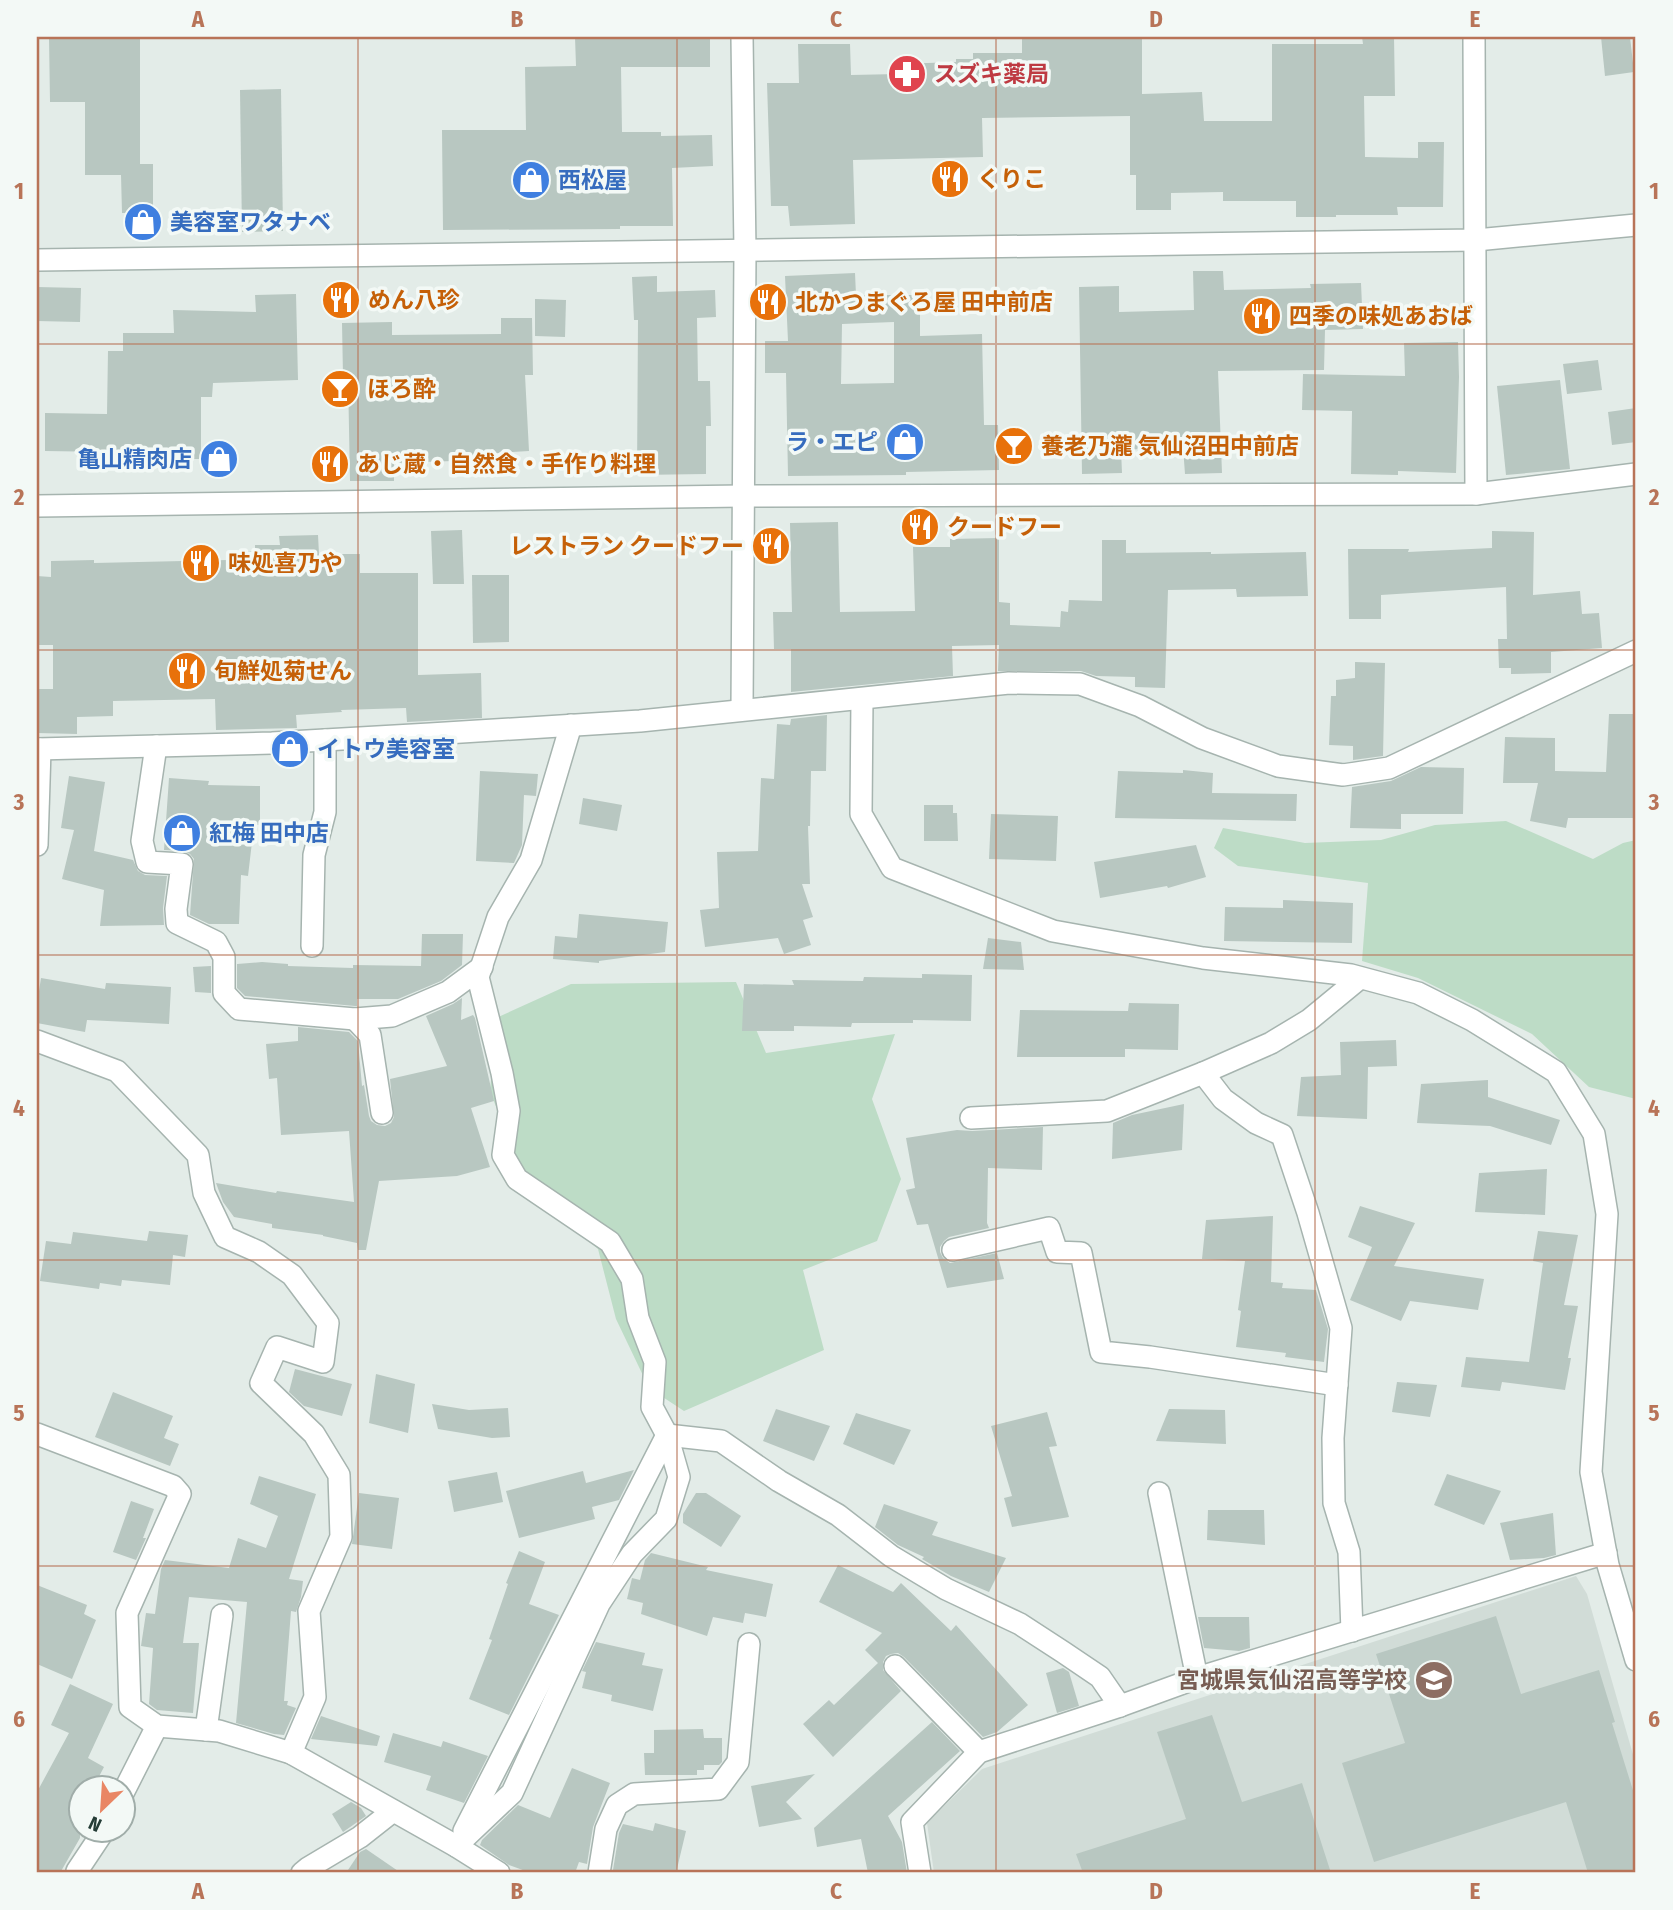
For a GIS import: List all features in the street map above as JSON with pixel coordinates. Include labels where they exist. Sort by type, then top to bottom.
[{"type":"street","points":[[741,709],[745,251],[742,37]]},
{"type":"street","points":[[1474,37],[1476,494]]},
{"type":"street","points":[[37,260],[1476,240],[1636,225]]},
{"type":"street","points":[[37,506],[743,496],[1476,494],[1636,474]]},
{"type":"street","points":[[37,845],[38,749],[325,740],[640,721],[1009,683],[1080,684],[1140,706],[1202,738],[1278,766],[1343,775],[1389,768],[1636,651]]},
{"type":"street","points":[[862,699],[861,814],[892,868],[1053,931],[1203,958],[1360,978],[1418,993],[1472,1020],[1556,1072],[1594,1134],[1607,1214],[1591,1472],[1606,1553],[1636,1660]]},
{"type":"street","points":[[456,1846],[512,1793],[599,1604],[632,1554],[666,1519],[679,1477],[667,1435],[652,1406],[654,1362],[638,1318],[632,1279],[610,1242],[517,1178],[503,1155],[509,1111],[478,977],[498,917],[531,860],[571,725]]},
{"type":"street","points":[[312,946],[314,855],[325,812],[325,740]]},
{"type":"street","points":[[156,746],[142,841],[148,862],[182,864],[176,909],[177,923],[216,942],[224,957],[224,993],[239,1009],[355,1019],[392,1016],[448,992],[482,967]]},
{"type":"street","points":[[971,1118],[1107,1111],[1271,1043],[1309,1020],[1360,978]]},
{"type":"street","points":[[355,1019],[370,1035],[383,1114]]},
{"type":"street","points":[[37,1041],[117,1071],[198,1155],[204,1192],[225,1237],[259,1252],[292,1275],[328,1323],[323,1362],[276,1347],[261,1383],[314,1434],[339,1475],[341,1537],[309,1611],[315,1697],[291,1753]]},
{"type":"street","points":[[1203,1073],[1223,1099],[1256,1123],[1282,1135],[1308,1213],[1340,1328],[1333,1438],[1334,1503],[1349,1552],[1352,1631]]},
{"type":"street","points":[[953,1250],[1049,1228],[1057,1252],[1081,1253],[1101,1352],[1337,1385]]},
{"type":"street","points":[[37,1434],[173,1486],[180,1494],[127,1613],[130,1707],[157,1727],[219,1731],[291,1753],[499,1873]]},
{"type":"street","points":[[667,1435],[721,1441],[779,1481],[838,1516],[891,1556],[946,1589],[1031,1631],[1100,1677],[1120,1706]]},
{"type":"street","points":[[456,1846],[667,1435]]},
{"type":"street","points":[[1159,1493],[1197,1678]]},
{"type":"street","points":[[920,1873],[912,1822],[979,1752],[1197,1678],[1606,1553]]},
{"type":"street","points":[[206,1730],[222,1615]]},
{"type":"street","points":[[599,1873],[606,1829],[617,1805],[635,1794],[718,1790],[738,1762],[748,1644]]},
{"type":"street","points":[[895,1666],[979,1752]]},
{"type":"street","points":[[133,1773],[157,1727]]},
{"type":"street","points":[[302,1873],[360,1837],[393,1811]]},
{"type":"street","points":[[77,1871],[96,1843]]},
{"type":"shaded area","name":"宮城県気仙沼高等学校","points":[[1576,1576],[1587,1594],[1636,1765],[1636,1873],[934,1873],[927,1823],[982,1769]]},
{"type":"green space","points":[[1506,821],[1593,859],[1623,843],[1636,840],[1636,1099],[1589,1087],[1532,1034],[1418,978],[1362,961],[1368,883],[1238,866],[1214,848],[1223,828],[1305,843],[1381,840],[1435,825]]},
{"type":"green space","points":[[736,982],[766,1053],[895,1034],[872,1099],[901,1179],[877,1241],[803,1270],[824,1350],[684,1411],[649,1388],[616,1319],[598,1249],[539,1199],[517,1157],[490,1092],[496,1018],[571,984]]},
{"type":"building","points":[[49,37],[140,37],[140,164],[153,164],[153,230],[128,229],[128,213],[122,213],[121,175],[85,175],[85,102],[50,102]]},
{"type":"building","points":[[575,37],[710,37],[710,67],[621,67],[622,132],[661,132],[661,136],[712,135],[713,166],[672,168],[673,226],[443,230],[442,130],[526,130],[525,67],[576,66]]},
{"type":"building","points":[[1022,37],[1142,37],[1142,94],[1202,92],[1204,121],[1272,121],[1272,44],[1363,44],[1362,37],[1394,37],[1395,96],[1364,96],[1365,157],[1418,158],[1418,142],[1444,142],[1443,207],[1397,207],[1398,215],[1296,217],[1296,201],[1223,201],[1223,192],[1171,193],[1171,210],[1136,210],[1136,175],[1130,175],[1130,116],[982,118],[983,157],[853,160],[855,224],[790,226],[788,206],[771,206],[767,83],[799,83],[798,44],[850,44],[851,75],[898,74],[898,64],[956,62],[956,59],[973,59],[973,53],[1022,53]]},
{"type":"building","points":[[1601,37],[1630,37],[1634,72],[1605,76]]},
{"type":"building","points":[[281,89],[283,231],[242,232],[240,90]]},
{"type":"building","points":[[1193,271],[1223,271],[1224,290],[1311,288],[1310,284],[1361,283],[1363,329],[1325,330],[1324,370],[1218,371],[1222,473],[1185,474],[1183,447],[1121,450],[1122,473],[1082,474],[1079,287],[1119,286],[1119,312],[1194,310]]},
{"type":"building","points":[[855,273],[856,295],[920,295],[920,336],[982,334],[984,425],[998,425],[999,470],[906,472],[906,475],[788,476],[786,373],[765,373],[765,341],[788,341],[785,276]],"holes":[[[894,322],[894,383],[841,384],[842,324]]]},
{"type":"building","points":[[657,276],[657,292],[715,290],[716,317],[697,318],[698,381],[710,381],[711,426],[706,426],[706,474],[637,475],[638,320],[634,320],[632,277]]},
{"type":"building","points":[[37,287],[81,288],[80,322],[37,321]]},
{"type":"building","points":[[296,294],[298,380],[213,383],[212,397],[201,397],[201,459],[168,459],[168,462],[110,461],[110,452],[45,451],[45,413],[107,414],[108,351],[123,351],[123,333],[174,333],[173,310],[256,312],[255,295]]},
{"type":"building","points":[[535,299],[566,300],[565,337],[535,336]]},
{"type":"building","points":[[501,318],[532,318],[533,375],[525,375],[529,451],[483,454],[483,460],[394,463],[394,481],[350,481],[348,376],[343,376],[342,323],[392,322],[392,335],[501,334]]},
{"type":"building","points":[[1458,342],[1456,473],[1398,471],[1398,475],[1351,474],[1352,411],[1302,410],[1303,374],[1405,376],[1404,343]]},
{"type":"building","points":[[1598,360],[1602,390],[1567,394],[1563,364]]},
{"type":"building","points":[[1560,380],[1570,469],[1506,475],[1497,386]]},
{"type":"building","points":[[1636,408],[1636,442],[1612,445],[1608,412]]},
{"type":"building","points":[[838,522],[840,612],[915,611],[913,547],[950,547],[950,539],[999,538],[999,602],[1010,603],[1010,625],[1060,627],[1061,611],[1068,612],[1069,600],[1102,601],[1102,540],[1126,540],[1126,553],[1306,552],[1308,596],[1237,597],[1236,589],[1168,590],[1165,688],[1135,687],[1135,677],[1096,676],[1081,671],[998,671],[999,645],[952,646],[953,676],[791,692],[791,649],[774,649],[773,612],[792,612],[790,523]]},
{"type":"building","points":[[462,530],[464,584],[433,584],[431,531]]},
{"type":"building","points":[[1492,531],[1534,532],[1533,595],[1580,591],[1582,614],[1599,613],[1602,648],[1551,652],[1551,673],[1511,674],[1511,668],[1499,668],[1498,639],[1507,639],[1506,587],[1381,595],[1381,619],[1349,619],[1348,549],[1409,549],[1408,552],[1492,548]]},
{"type":"building","points":[[318,535],[319,554],[360,554],[360,573],[418,573],[418,675],[481,673],[482,718],[407,722],[406,708],[341,710],[342,712],[296,715],[297,728],[216,730],[215,699],[113,701],[113,716],[77,717],[77,734],[37,733],[37,689],[53,689],[53,645],[37,645],[37,576],[51,577],[51,561],[94,560],[94,563],[228,560],[227,552],[255,551],[255,545],[280,545],[279,536]]},
{"type":"building","points":[[472,575],[509,575],[509,642],[473,643]]},
{"type":"building","points":[[1355,662],[1385,663],[1383,756],[1353,760],[1353,746],[1329,745],[1331,696],[1336,696],[1336,680],[1355,678]]},
{"type":"building","points":[[1609,714],[1636,714],[1636,818],[1568,818],[1566,828],[1530,821],[1538,783],[1503,783],[1505,737],[1555,738],[1555,771],[1606,772]]},
{"type":"building","points":[[827,715],[826,771],[811,771],[808,826],[810,884],[802,884],[813,917],[803,920],[811,945],[784,954],[778,938],[705,947],[700,910],[719,908],[717,852],[758,851],[761,778],[774,779],[777,724],[790,725],[791,719]]},
{"type":"building","points":[[1421,767],[1464,768],[1463,814],[1401,814],[1401,829],[1350,828],[1352,787],[1391,781]]},
{"type":"building","points":[[1183,770],[1213,773],[1212,793],[1297,794],[1296,821],[1115,818],[1118,771],[1183,773]]},
{"type":"building","points":[[480,771],[538,774],[536,796],[524,795],[522,845],[514,863],[476,861]]},
{"type":"building","points":[[69,776],[105,782],[94,851],[133,860],[138,871],[145,875],[167,876],[164,925],[100,926],[104,890],[62,879],[74,830],[61,828]]},
{"type":"building","points":[[169,778],[209,781],[208,785],[260,786],[260,825],[254,825],[248,876],[241,875],[239,924],[209,924],[190,915],[194,859],[183,851],[164,850]]},
{"type":"building","points":[[583,798],[622,805],[617,831],[579,824]]},
{"type":"building","points":[[924,805],[953,805],[953,813],[957,813],[958,841],[924,841]]},
{"type":"building","points":[[991,814],[1058,816],[1056,861],[989,859]]},
{"type":"building","points":[[1196,845],[1206,877],[1168,888],[1167,886],[1100,898],[1094,862]]},
{"type":"building","points":[[1283,900],[1353,903],[1352,943],[1224,941],[1225,907],[1283,908]]},
{"type":"building","points":[[579,914],[668,922],[665,952],[599,963],[553,959],[555,936],[577,938]]},
{"type":"building","points":[[422,934],[463,934],[462,965],[441,981],[398,999],[357,999],[355,1006],[245,996],[237,988],[237,964],[262,962],[288,966],[353,968],[353,965],[421,966]]},
{"type":"building","points":[[988,938],[1021,942],[1024,970],[983,969]]},
{"type":"building","points":[[211,966],[211,993],[195,992],[193,967]]},
{"type":"building","points":[[922,974],[972,975],[971,1021],[913,1020],[913,1023],[852,1023],[851,1027],[794,1026],[794,1031],[742,1031],[744,984],[794,985],[792,980],[863,981],[864,977],[922,978]]},
{"type":"building","points":[[41,978],[105,989],[106,983],[171,987],[169,1024],[87,1020],[85,1032],[37,1023]]},
{"type":"building","points":[[462,998],[461,1020],[473,1015],[475,1018],[494,1101],[471,1108],[490,1167],[457,1176],[379,1181],[366,1250],[358,1250],[357,1243],[272,1228],[272,1224],[234,1217],[223,1202],[216,1183],[354,1202],[349,1131],[281,1135],[277,1078],[269,1079],[266,1044],[298,1041],[298,1027],[349,1032],[358,1041],[362,1086],[364,1085],[369,1116],[377,1125],[385,1126],[391,1123],[394,1117],[390,1079],[447,1066],[426,1016]]},
{"type":"building","points":[[1129,1003],[1179,1004],[1178,1050],[1125,1049],[1125,1057],[1017,1057],[1020,1010],[1128,1011]]},
{"type":"building","points":[[1396,1040],[1397,1066],[1368,1067],[1367,1119],[1297,1116],[1301,1077],[1341,1075],[1340,1042]]},
{"type":"building","points":[[1488,1080],[1488,1097],[1560,1120],[1551,1145],[1490,1126],[1417,1123],[1421,1084]]},
{"type":"building","points":[[1184,1104],[1182,1150],[1112,1159],[1113,1123],[1132,1115]]},
{"type":"building","points":[[1043,1127],[1042,1170],[988,1168],[989,1228],[949,1237],[940,1247],[943,1258],[950,1263],[997,1253],[1004,1279],[947,1288],[928,1224],[917,1225],[906,1190],[915,1188],[906,1138],[957,1130]]},
{"type":"building","points":[[1547,1169],[1545,1215],[1475,1212],[1479,1173]]},
{"type":"building","points":[[1360,1206],[1415,1223],[1394,1266],[1484,1279],[1478,1310],[1410,1301],[1401,1321],[1350,1300],[1372,1247],[1348,1237]]},
{"type":"building","points":[[1273,1216],[1271,1282],[1283,1283],[1282,1288],[1316,1290],[1328,1329],[1324,1362],[1285,1357],[1286,1353],[1236,1347],[1245,1261],[1202,1259],[1206,1220]]},
{"type":"building","points":[[149,1231],[188,1235],[185,1257],[173,1255],[170,1285],[122,1280],[121,1286],[100,1283],[99,1289],[40,1281],[46,1241],[71,1244],[73,1232],[147,1241]]},
{"type":"building","points":[[1538,1231],[1578,1235],[1564,1305],[1578,1306],[1565,1390],[1502,1382],[1500,1391],[1461,1387],[1466,1357],[1529,1362],[1543,1263],[1533,1261]]},
{"type":"building","points":[[295,1369],[352,1384],[342,1416],[304,1406],[289,1392]]},
{"type":"building","points":[[376,1374],[415,1384],[408,1433],[369,1423]]},
{"type":"building","points":[[1397,1382],[1437,1385],[1430,1417],[1392,1412]]},
{"type":"building","points":[[113,1392],[173,1416],[164,1438],[179,1444],[170,1466],[95,1437]]},
{"type":"building","points":[[432,1404],[469,1410],[508,1408],[510,1437],[492,1438],[438,1429]]},
{"type":"building","points":[[776,1409],[830,1426],[814,1461],[763,1441]]},
{"type":"building","points":[[1169,1409],[1225,1410],[1226,1444],[1156,1441]]},
{"type":"building","points":[[1047,1412],[1057,1446],[1049,1447],[1069,1517],[1012,1527],[1004,1498],[1012,1496],[991,1426]]},
{"type":"building","points":[[856,1413],[911,1430],[894,1465],[843,1444]]},
{"type":"building","points":[[634,1470],[619,1500],[592,1507],[595,1519],[519,1538],[506,1491],[583,1471],[586,1483]]},
{"type":"building","points":[[497,1472],[503,1502],[454,1512],[448,1481]]},
{"type":"building","points":[[1447,1474],[1501,1491],[1484,1525],[1434,1505]]},
{"type":"building","points":[[259,1476],[316,1494],[289,1579],[303,1581],[296,1612],[291,1611],[284,1701],[296,1708],[284,1735],[236,1723],[247,1602],[189,1597],[183,1643],[199,1643],[193,1713],[157,1710],[149,1704],[153,1648],[141,1646],[146,1613],[155,1614],[161,1569],[165,1560],[229,1568],[238,1538],[266,1548],[278,1516],[250,1504]]},
{"type":"building","points":[[359,1493],[399,1498],[392,1549],[352,1544]]},
{"type":"building","points":[[696,1493],[706,1493],[741,1516],[721,1547],[683,1523],[683,1514]]},
{"type":"building","points":[[131,1501],[154,1509],[143,1538],[146,1538],[136,1560],[113,1552]]},
{"type":"building","points":[[884,1504],[938,1522],[932,1535],[1006,1558],[989,1592],[951,1576],[922,1559],[924,1557],[898,1545],[875,1527]]},
{"type":"building","points":[[1208,1510],[1264,1510],[1265,1545],[1207,1540]]},
{"type":"building","points":[[1553,1513],[1556,1555],[1510,1560],[1500,1523]]},
{"type":"building","points":[[519,1551],[545,1562],[529,1604],[559,1615],[509,1715],[469,1699],[492,1640],[489,1639]]},
{"type":"building","points":[[651,1553],[708,1567],[706,1570],[773,1584],[766,1617],[745,1613],[743,1623],[713,1617],[707,1636],[641,1614],[643,1603],[627,1599],[632,1578],[640,1580],[645,1560]]},
{"type":"building","points":[[838,1565],[893,1592],[901,1583],[951,1631],[956,1625],[1028,1705],[997,1732],[983,1737],[904,1657],[898,1653],[891,1654],[886,1656],[883,1662],[883,1670],[901,1691],[833,1757],[803,1724],[829,1700],[834,1705],[878,1663],[865,1650],[882,1633],[819,1602]]},
{"type":"building","points":[[37,1585],[87,1605],[84,1614],[96,1620],[72,1679],[37,1664]]},
{"type":"building","points":[[1496,1616],[1521,1694],[1599,1670],[1636,1800],[1636,1873],[1588,1873],[1566,1802],[1374,1862],[1342,1763],[1405,1743],[1376,1654]]},
{"type":"building","points":[[1198,1617],[1249,1617],[1250,1648],[1239,1651],[1204,1648]]},
{"type":"building","points":[[596,1642],[645,1653],[642,1665],[663,1669],[653,1711],[611,1701],[612,1695],[582,1688],[586,1672],[582,1671]]},
{"type":"building","points":[[1063,1668],[1069,1672],[1079,1706],[1057,1713],[1046,1673]]},
{"type":"building","points":[[70,1684],[113,1704],[88,1758],[104,1767],[101,1773],[66,1773],[66,1843],[77,1843],[60,1873],[37,1873],[37,1792],[69,1733],[51,1725]]},
{"type":"building","points":[[1212,1715],[1242,1802],[1302,1783],[1331,1873],[1083,1873],[1076,1854],[1186,1819],[1157,1732]]},
{"type":"building","points":[[321,1716],[380,1736],[377,1746],[311,1739]]},
{"type":"building","points":[[932,1722],[960,1751],[888,1816],[902,1842],[907,1873],[868,1873],[861,1839],[817,1847],[814,1828]]},
{"type":"building","points":[[703,1729],[704,1738],[722,1738],[722,1762],[719,1765],[704,1765],[704,1770],[697,1770],[697,1775],[645,1775],[644,1753],[654,1753],[654,1730]]},
{"type":"building","points":[[393,1733],[441,1747],[443,1741],[488,1756],[464,1803],[426,1790],[431,1776],[384,1762]]},
{"type":"building","points":[[572,1768],[610,1783],[593,1827],[587,1864],[579,1862],[575,1873],[531,1873],[509,1865],[480,1845],[518,1805],[550,1818]]},
{"type":"building","points":[[815,1774],[786,1802],[802,1819],[759,1827],[751,1786]]},
{"type":"building","points":[[351,1802],[361,1808],[366,1816],[343,1832],[332,1814]]},
{"type":"building","points":[[655,1823],[686,1831],[676,1873],[625,1873],[613,1870],[623,1824],[653,1831]]},
{"type":"building","points":[[366,1849],[401,1873],[346,1873],[360,1852]]},
{"type":"place","name":"スズキ薬局","points":[[907,74]]},
{"type":"place","name":"くりこ","points":[[950,179]]},
{"type":"place","name":"西松屋","points":[[531,180]]},
{"type":"place","name":"美容室ワタナベ","points":[[143,222]]},
{"type":"place","name":"めん八珍","points":[[341,300]]},
{"type":"place","name":"北かつまぐろ屋 田中前店","points":[[768,302]]},
{"type":"place","name":"四季の味処あおば","points":[[1262,316]]},
{"type":"place","name":"ほろ酔","points":[[340,389]]},
{"type":"place","name":"ラ・エピ","points":[[905,442]]},
{"type":"place","name":"養老乃瀧 気仙沼田中前店","points":[[1014,446]]},
{"type":"place","name":"亀山精肉店","points":[[219,459]]},
{"type":"place","name":"あじ蔵・自然食・手作り料理","points":[[330,464]]},
{"type":"place","name":"クードフー","points":[[920,527]]},
{"type":"place","name":"レストラン クードフー","points":[[771,546]]},
{"type":"place","name":"味処喜乃や","points":[[201,563]]},
{"type":"place","name":"旬鮮処菊せん","points":[[187,671]]},
{"type":"place","name":"イトウ美容室","points":[[290,749]]},
{"type":"place","name":"紅梅 田中店","points":[[182,833]]},
{"type":"place","name":"宮城県気仙沼高等学校","points":[[1434,1680]]}]
